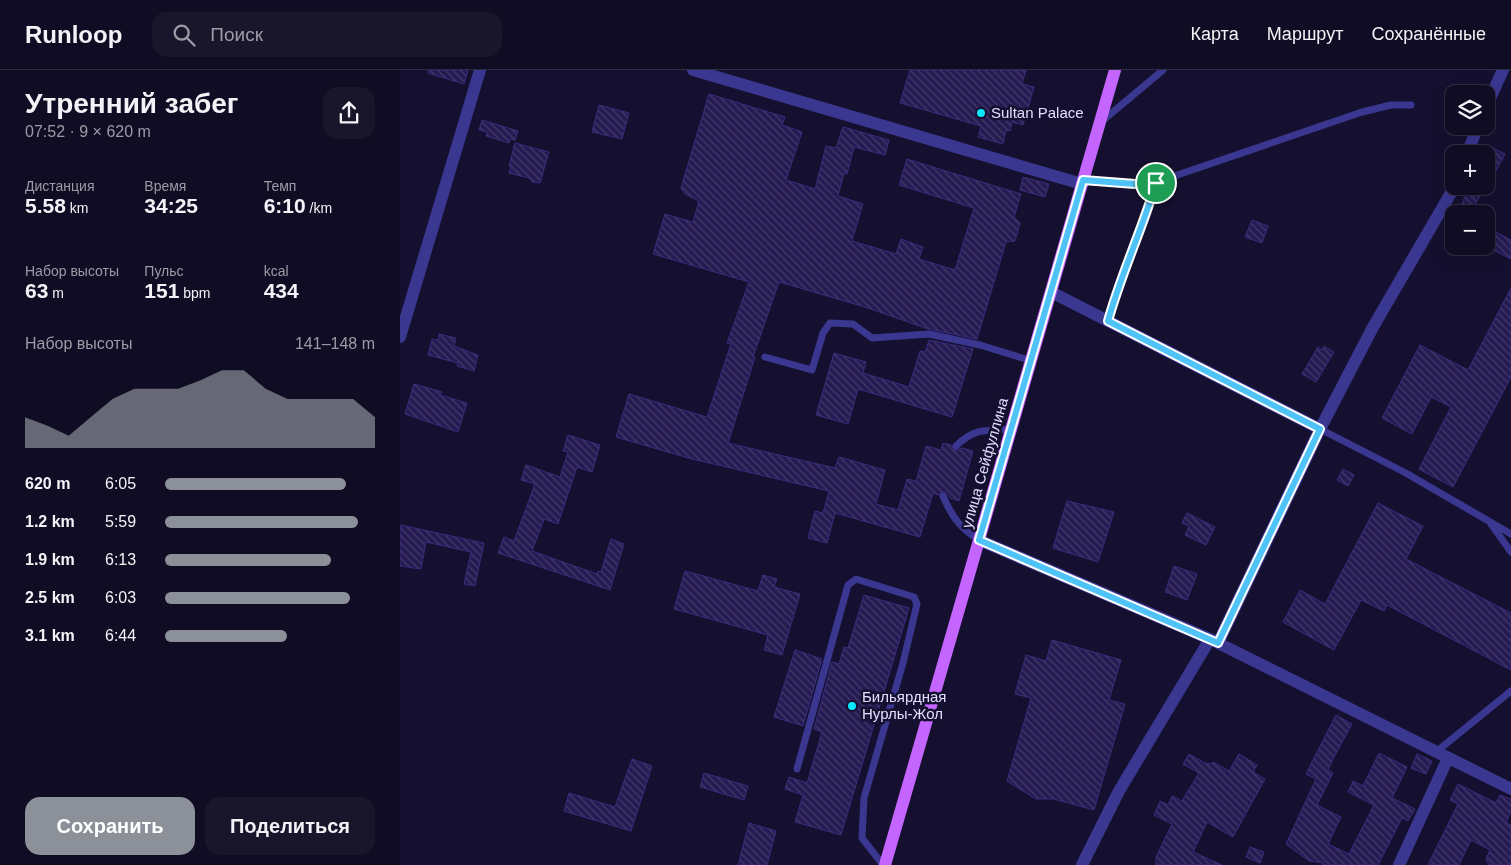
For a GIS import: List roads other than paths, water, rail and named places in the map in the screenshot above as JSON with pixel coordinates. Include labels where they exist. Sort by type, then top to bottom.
[{"type":"main road","name":"улица Сейфуллина","points":[[884,865],[1115,70]]},
{"type":"street","points":[[400,338],[480,70]]},
{"type":"street","points":[[693,70],[1082,182]]},
{"type":"street","points":[[1495,87],[1503,70]]},
{"type":"street","points":[[1082,865],[1119,791],[1214,641],[1320,429],[1374,327],[1450,195]]},
{"type":"street","points":[[1051,292],[1320,429]]},
{"type":"street","points":[[979,540],[1214,641],[1511,789]]},
{"type":"street","points":[[1399,865],[1448,758]]},
{"type":"lane","points":[[1099,123],[1163,70]]},
{"type":"lane","points":[[1082,182],[1148,185],[1362,112],[1391,105],[1411,105]]},
{"type":"lane","points":[[1108,321],[1119,281],[1145,220],[1156,183]]},
{"type":"lane","points":[[765,357],[812,370],[823,333],[830,323],[838,323],[853,324],[872,338],[929,334],[980,345],[1032,361]]},
{"type":"lane","points":[[956,446],[968,434],[977,431],[1012,429]]},
{"type":"lane","points":[[1320,429],[1404,472],[1511,534]]},
{"type":"lane","points":[[943,496],[952,517],[964,530],[979,540]]},
{"type":"lane","points":[[1490,523],[1511,552]]},
{"type":"lane","points":[[798,769],[848,585],[856,579],[914,597],[917,604],[903,663],[864,798],[862,838],[884,865]]},
{"type":"lane","points":[[1436,752],[1507,697],[1511,691]]},
{"type":"place","name":"Sultan Palace","points":[[981,113]]},
{"type":"place","name":"Бильярдная Нурлы-Жол","points":[[852,706]]}]
